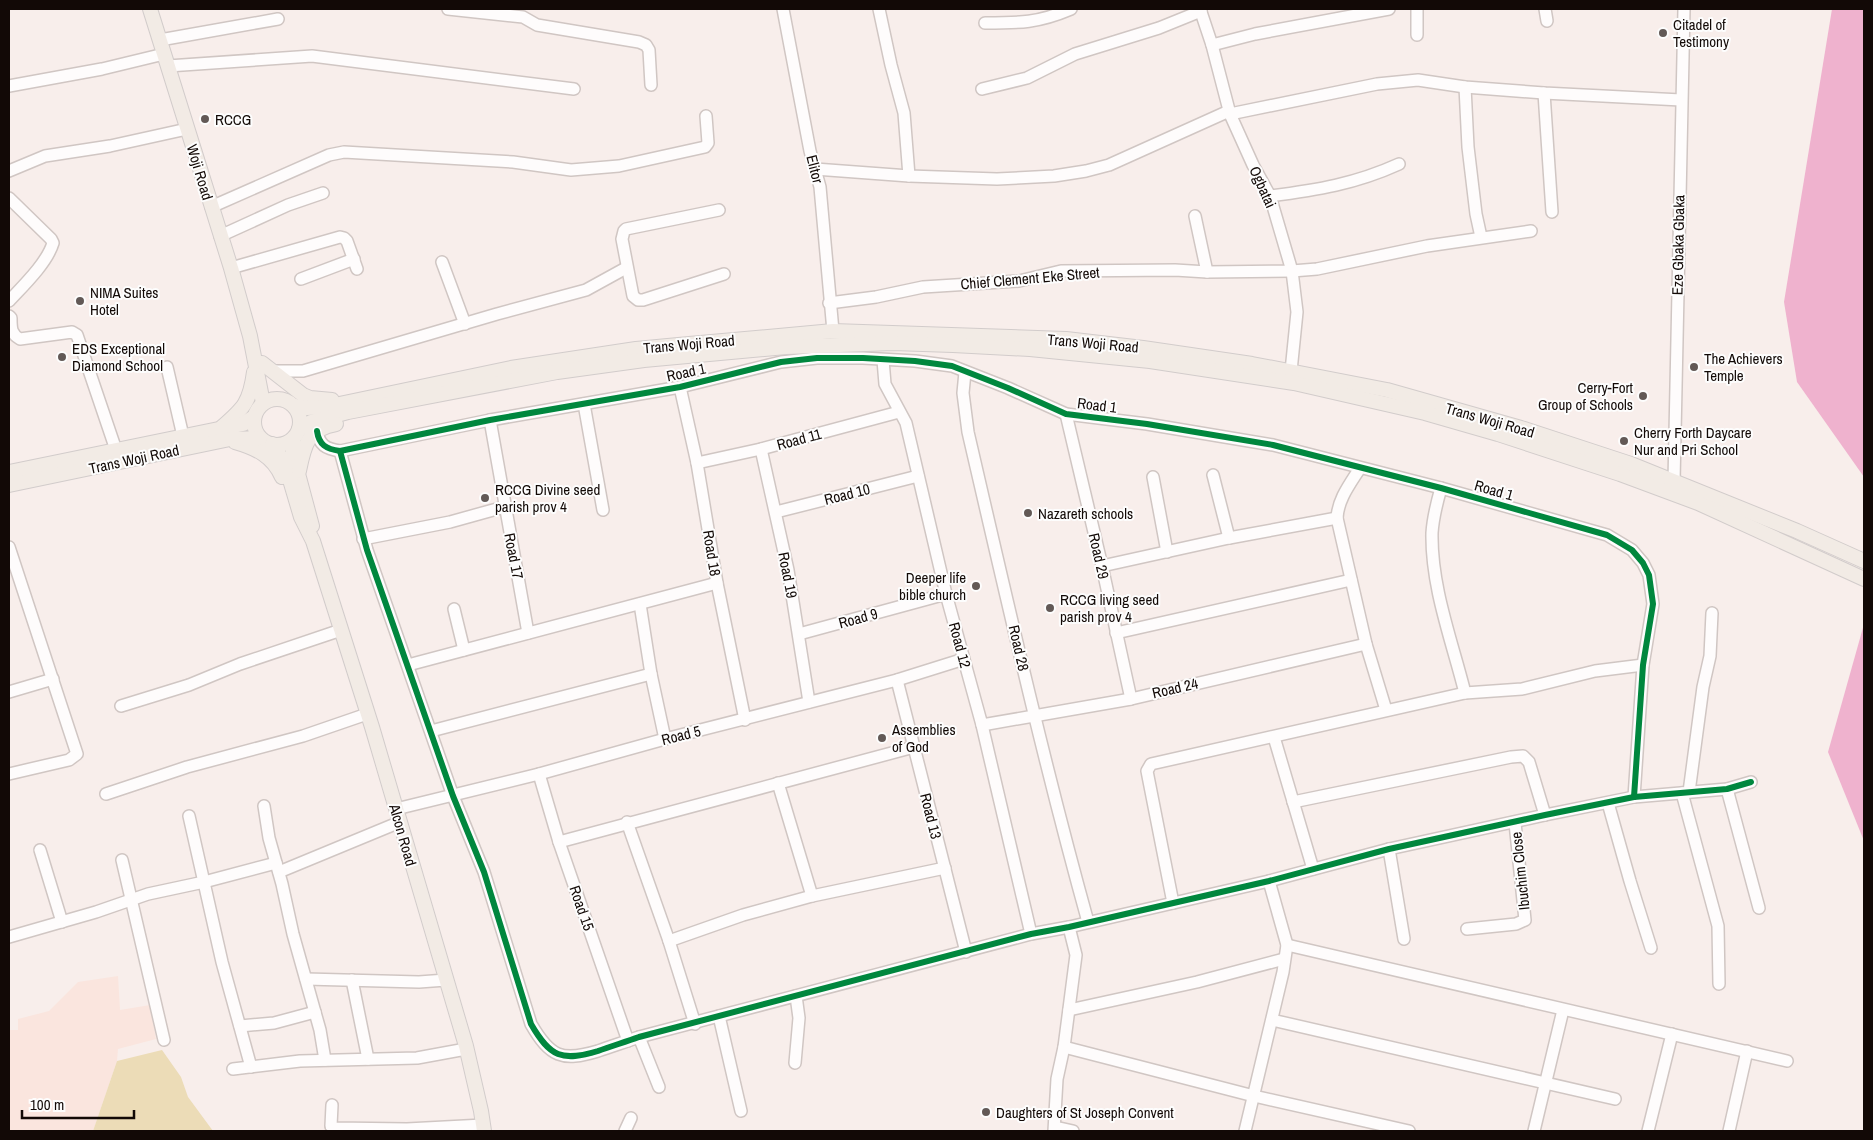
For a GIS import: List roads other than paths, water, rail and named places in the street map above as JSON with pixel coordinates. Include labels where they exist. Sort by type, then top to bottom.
[{"type":"main road","name":"Woji Road","points":[[150,9],[231,268],[250,336],[263,365],[263,403]]},
{"type":"main road","name":"Trans Woji Road","points":[[296,434],[311,422],[347,407],[511,368],[636,349],[833,331],[1066,339],[1143,348],[1291,371],[1388,390],[1452,415]]},
{"type":"main road","name":"Trans Woji Road","points":[[294,406],[307,408],[347,407],[557,372],[644,360],[786,347],[893,343],[1030,349],[1150,361],[1294,383],[1452,415],[1631,464],[1797,531],[1864,561]]},
{"type":"main road","points":[[263,365],[282,399],[294,406],[300,421],[293,455],[295,480]]},
{"type":"main road","points":[[263,365],[310,398],[347,407],[344,421],[339,424],[323,426],[306,443],[295,480]]},
{"type":"main road","points":[[263,365],[249,398],[224,434],[265,455],[274,463],[283,479],[295,480]]},
{"type":"main road","points":[[282,399],[274,399],[263,403],[256,410],[254,425],[285,463],[295,480]]},
{"type":"main road","name":"Trans Woji Road","points":[[9,485],[224,434],[254,417]]},
{"type":"main road","name":"Trans Woji Road","points":[[9,472],[183,436],[224,434],[266,441]]},
{"type":"main road","points":[[266,441],[282,445],[296,434]]},
{"type":"main road","name":"Trans Woji Road","points":[[1524,436],[1602,468],[1698,503],[1864,579]]},
{"type":"main road","name":"Alcon Road","points":[[295,480],[312,524],[313,541],[368,714],[446,980],[466,1049],[484,1128]]},
{"type":"street","points":[[448,9],[488,11],[523,17],[537,25],[622,38],[646,45],[649,50],[651,85]]},
{"type":"street","name":"Elitor","points":[[783,9],[822,205],[829,303],[833,331]]},
{"type":"street","points":[[879,9],[904,113],[909,176]]},
{"type":"street","points":[[985,23],[1024,23],[1071,9]]},
{"type":"street","points":[[1212,45],[1254,34],[1389,9]]},
{"type":"street","points":[[1416,35],[1417,9]]},
{"type":"street","points":[[1545,9],[1547,21]]},
{"type":"street","name":"Eze Gbaka Gbaka","points":[[1674,481],[1684,9]]},
{"type":"street","points":[[982,89],[1027,78],[1075,54],[1159,28],[1201,10]]},
{"type":"street","name":"Ogbatai","points":[[1201,10],[1230,113],[1253,165],[1270,196],[1292,271],[1297,312],[1291,371]]},
{"type":"street","points":[[9,86],[102,69],[164,54],[278,19]]},
{"type":"street","points":[[164,54],[312,56],[574,89]]},
{"type":"street","points":[[815,169],[909,176],[997,179],[1031,178],[1086,171],[1109,165],[1230,113],[1377,84],[1418,80],[1544,93],[1681,100]]},
{"type":"street","points":[[1465,86],[1468,147],[1476,214],[1481,237]]},
{"type":"street","points":[[1544,93],[1552,212]]},
{"type":"street","points":[[211,207],[328,156],[344,152],[512,162],[571,170],[619,166],[705,147],[708,143],[706,116]]},
{"type":"street","points":[[9,171],[45,156],[110,146],[187,129]]},
{"type":"street","points":[[1270,196],[1341,185],[1373,176],[1399,164]]},
{"type":"street","points":[[220,236],[288,205],[324,193]]},
{"type":"street","points":[[9,198],[51,238],[53,243],[51,250],[36,270],[9,301]]},
{"type":"street","points":[[719,210],[624,231],[622,239],[626,268],[633,296],[638,300],[724,274]]},
{"type":"street","points":[[1195,216],[1207,272]]},
{"type":"street","name":"Chief Clement Eke Street","points":[[829,303],[876,297],[923,287],[1019,281],[1061,271],[1174,270],[1207,272],[1317,269],[1427,246],[1532,231]]},
{"type":"street","points":[[231,268],[340,237],[344,238],[355,264],[300,279]]},
{"type":"street","points":[[442,262],[466,324]]},
{"type":"street","points":[[263,365],[303,371],[586,290],[626,268]]},
{"type":"street","points":[[9,316],[11,318],[11,331],[14,336],[20,339],[72,332],[77,335],[116,450]]},
{"type":"street","name":"Road 1","points":[[340,451],[490,420],[680,387],[790,361],[816,358],[915,361],[952,366],[1066,414],[1147,424],[1273,445],[1441,488],[1607,535],[1639,556],[1649,575],[1653,604],[1643,665],[1634,798]]},
{"type":"street","name":"Road 12","points":[[883,360],[885,384],[906,423],[946,594],[982,725],[1031,934]]},
{"type":"street","points":[[168,367],[183,436]]},
{"type":"street","name":"Road 28","points":[[965,372],[963,393],[968,432],[1069,855],[1088,922]]},
{"type":"street","name":"Road 18","points":[[680,387],[697,463],[717,583],[745,720]]},
{"type":"street","points":[[584,404],[603,510]]},
{"type":"street","name":"Road 11","points":[[697,463],[761,449],[899,412]]},
{"type":"street","name":"Road 29","points":[[1066,414],[1131,699]]},
{"type":"street","name":"Road 17","points":[[490,420],[528,633]]},
{"type":"street","points":[[316,431],[323,446],[329,450],[340,451],[363,539],[453,796],[484,872],[531,1024],[548,1048],[559,1055],[581,1056],[719,1016],[1031,934],[1069,928],[1088,922],[1269,882],[1389,849],[1634,798],[1727,789],[1751,782]]},
{"type":"street","name":"Road 19","points":[[761,449],[788,570],[809,702]]},
{"type":"street","points":[[1360,468],[1341,499],[1337,518],[1366,644],[1386,710]]},
{"type":"street","points":[[1213,475],[1229,538]]},
{"type":"street","name":"Road 10","points":[[776,512],[918,476]]},
{"type":"street","points":[[1153,477],[1167,552]]},
{"type":"street","points":[[1441,488],[1432,531],[1433,562],[1465,693]]},
{"type":"street","points":[[363,539],[450,522],[504,507]]},
{"type":"street","points":[[1102,566],[1229,538],[1337,518]]},
{"type":"street","points":[[9,547],[77,754],[69,760],[9,774]]},
{"type":"street","points":[[1116,633],[1351,580]]},
{"type":"street","points":[[408,665],[717,583]]},
{"type":"street","name":"Road 9","points":[[799,634],[946,594]]},
{"type":"street","points":[[640,604],[651,674],[665,739]]},
{"type":"street","points":[[454,609],[464,650]]},
{"type":"street","points":[[1712,613],[1710,656],[1686,793],[1718,926],[1719,984]]},
{"type":"street","points":[[121,706],[189,686],[240,664],[341,630]]},
{"type":"street","name":"Road 24","points":[[982,725],[1131,699],[1366,644]]},
{"type":"street","name":"Road 5","points":[[9,937],[148,894],[277,868],[398,816],[453,796],[665,739],[897,680],[964,659]]},
{"type":"street","points":[[1173,903],[1147,771],[1151,764],[1465,693],[1522,688],[1595,671],[1643,665]]},
{"type":"street","points":[[431,731],[651,674]]},
{"type":"street","points":[[9,692],[53,679]]},
{"type":"street","name":"Road 13","points":[[897,680],[966,952]]},
{"type":"street","points":[[106,794],[187,767],[304,736],[368,714]]},
{"type":"street","points":[[1274,736],[1313,869]]},
{"type":"street","points":[[559,842],[627,822],[914,747]]},
{"type":"street","points":[[1293,802],[1523,756],[1529,762],[1545,815]]},
{"type":"street","name":"Road 15","points":[[538,774],[559,842],[628,1041]]},
{"type":"street","points":[[778,783],[812,896]]},
{"type":"street","points":[[1727,789],[1759,908]]},
{"type":"street","points":[[1608,803],[1651,948]]},
{"type":"street","points":[[264,806],[269,838],[315,1012],[325,1060]]},
{"type":"street","points":[[189,816],[222,962],[250,1067]]},
{"type":"street","points":[[627,822],[669,941],[695,1024]]},
{"type":"street","name":"Ibuchim Close","points":[[1467,929],[1516,924],[1525,920],[1515,823]]},
{"type":"street","points":[[1389,849],[1404,938]]},
{"type":"street","points":[[40,850],[62,922]]},
{"type":"street","points":[[122,860],[164,1040]]},
{"type":"street","points":[[669,941],[743,915],[812,896],[945,868]]},
{"type":"street","points":[[1246,1131],[1287,945],[1269,882]]},
{"type":"street","points":[[1069,928],[1076,955],[1064,1047],[1057,1079],[1054,1129],[1073,1131]]},
{"type":"street","points":[[1287,945],[1788,1061]]},
{"type":"street","points":[[1069,1010],[1196,982],[1284,959]]},
{"type":"street","points":[[306,979],[419,982],[446,980]]},
{"type":"street","points":[[352,980],[368,1059]]},
{"type":"street","points":[[796,996],[799,1018],[796,1063]]},
{"type":"street","points":[[1534,1131],[1563,1010]]},
{"type":"street","points":[[240,1026],[274,1023],[315,1012]]},
{"type":"street","points":[[719,1016],[741,1111]]},
{"type":"street","points":[[1272,1020],[1615,1100]]},
{"type":"street","points":[[1648,1131],[1672,1034]]},
{"type":"street","points":[[639,1038],[659,1087]]},
{"type":"street","points":[[1064,1047],[1254,1096],[1409,1131]]},
{"type":"street","points":[[233,1069],[300,1061],[417,1058],[466,1049]]},
{"type":"street","points":[[1729,1131],[1748,1051]]},
{"type":"street","points":[[332,1105],[331,1126],[334,1128],[484,1128]]},
{"type":"street","points":[[625,1131],[631,1118]]},
{"type":"place","name":"Citadel of Testimony","points":[[1663,33]]},
{"type":"place","name":"RCCG","points":[[205,119]]},
{"type":"place","name":"NIMA Suites Hotel","points":[[80,301]]},
{"type":"place","name":"EDS Exceptional Diamond School","points":[[62,357]]},
{"type":"place","name":"The Achievers Temple","points":[[1694,367]]},
{"type":"place","name":"Cerry-Fort Group of Schools","points":[[1643,396]]},
{"type":"place","name":"Cherry Forth Daycare Nur and Pri School","points":[[1624,441]]},
{"type":"place","name":"RCCG Divine seed parish prov 4","points":[[485,498]]},
{"type":"place","name":"Nazareth schools","points":[[1028,513]]},
{"type":"place","name":"Deeper life bible church","points":[[976,586]]},
{"type":"place","name":"RCCG living seed parish prov 4","points":[[1050,608]]},
{"type":"place","name":"Assemblies of God","points":[[882,738]]},
{"type":"place","name":"Daughters of St Joseph Convent","points":[[986,1112]]}]
